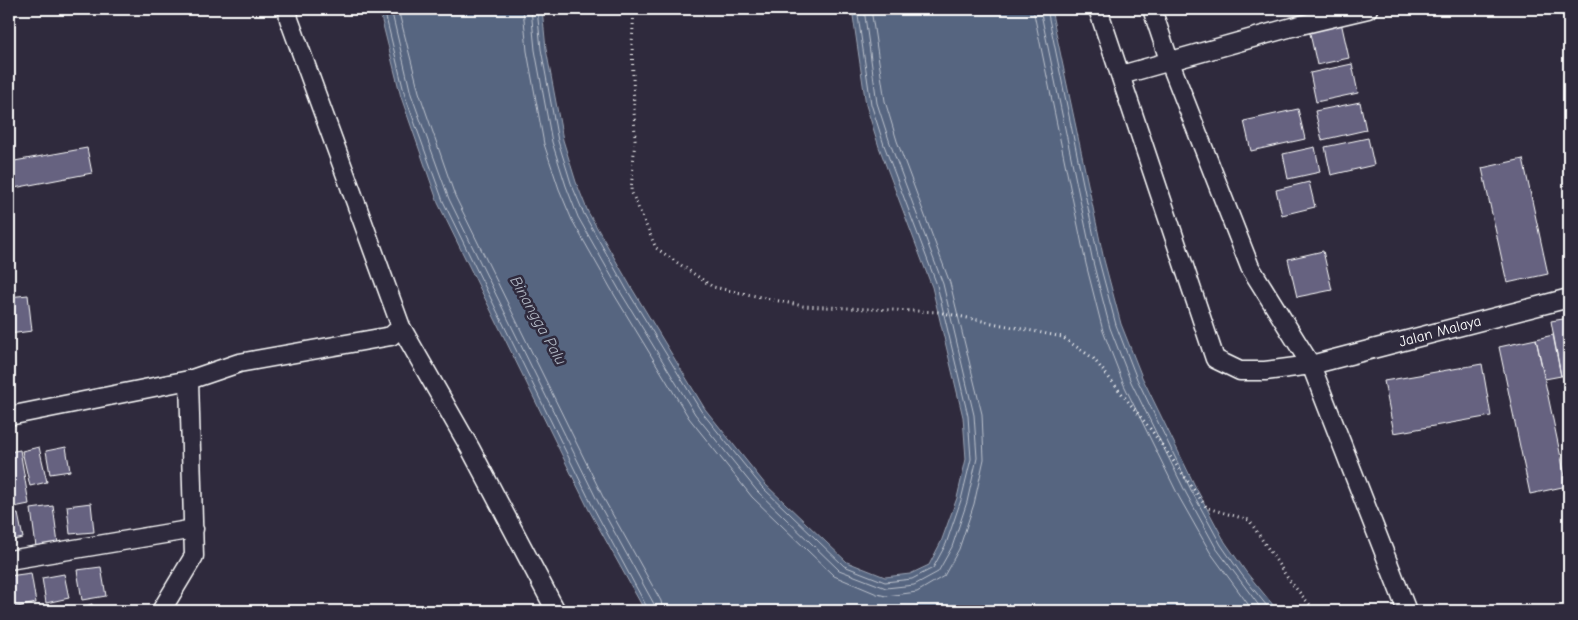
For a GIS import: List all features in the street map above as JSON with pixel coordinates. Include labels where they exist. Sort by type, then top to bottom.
[{"type":"street","points":[[288,9],[292,28],[401,327],[470,448],[556,611]]},
{"type":"street","name":"Jalan Malaya","points":[[1098,9],[1215,359],[1240,371],[1265,371],[1311,365],[1569,298]]},
{"type":"street","points":[[1152,9],[1169,60],[1250,267],[1311,365],[1407,611]]},
{"type":"street","points":[[1121,75],[1169,60],[1368,9]]},
{"type":"street","points":[[9,416],[189,380],[239,363],[391,336],[401,327]]},
{"type":"street","points":[[161,611],[194,556],[189,380]]},
{"type":"street","points":[[9,560],[194,529]]},
{"type":"path","points":[[634,9],[632,44],[635,139],[631,191],[656,248],[713,287],[802,306],[938,312],[1062,336],[1093,358],[1152,431],[1207,508],[1249,520],[1289,580],[1315,611]]},
{"type":"water","name":"Binangga Palu","points":[[379,9],[542,9],[546,49],[563,140],[576,182],[588,212],[631,287],[705,409],[765,484],[847,562],[885,577],[910,574],[929,565],[941,542],[957,498],[966,459],[963,417],[932,287],[879,147],[866,105],[852,9],[1051,9],[1104,260],[1121,324],[1142,377],[1196,488],[1225,542],[1246,572],[1278,611],[645,611],[589,510],[438,203],[401,97]]},
{"type":"building","points":[[1341,22],[1349,58],[1317,65],[1309,29]]},
{"type":"building","points":[[1352,64],[1358,93],[1316,102],[1310,73]]},
{"type":"building","points":[[1360,102],[1366,130],[1322,140],[1315,111]]},
{"type":"building","points":[[1298,109],[1305,139],[1251,151],[1244,121]]},
{"type":"building","points":[[1368,138],[1374,165],[1331,175],[1325,147]]},
{"type":"building","points":[[1315,147],[1320,172],[1288,179],[1283,154]]},
{"type":"building","points":[[87,148],[92,173],[9,189],[9,162]]},
{"type":"building","points":[[1523,159],[1548,274],[1507,283],[1482,168]]},
{"type":"building","points":[[1309,182],[1315,207],[1282,215],[1276,190]]},
{"type":"building","points":[[1323,251],[1332,290],[1297,297],[1288,259]]},
{"type":"building","points":[[28,295],[32,331],[9,334],[9,297]]},
{"type":"building","points":[[1569,318],[1569,375],[1561,376],[1551,321]]},
{"type":"building","points":[[1553,335],[1561,376],[1545,379],[1536,339]]},
{"type":"building","points":[[1536,339],[1567,486],[1530,494],[1499,347]]},
{"type":"building","points":[[1482,364],[1491,416],[1394,433],[1384,381]]},
{"type":"building","points":[[39,447],[47,482],[30,486],[22,451]]},
{"type":"building","points":[[66,447],[70,471],[50,474],[46,451]]},
{"type":"building","points":[[20,450],[29,504],[9,508],[9,452]]},
{"type":"building","points":[[91,503],[94,532],[70,534],[67,506]]},
{"type":"building","points":[[53,506],[58,544],[36,547],[31,509]]},
{"type":"building","points":[[18,514],[23,538],[9,541],[9,515]]},
{"type":"building","points":[[101,567],[106,596],[82,600],[77,570]]},
{"type":"building","points":[[31,573],[36,603],[13,608],[9,576]]},
{"type":"building","points":[[64,574],[69,598],[46,603],[42,578]]},
{"type":"building","points":[[92,604],[94,611],[70,611]]}]
